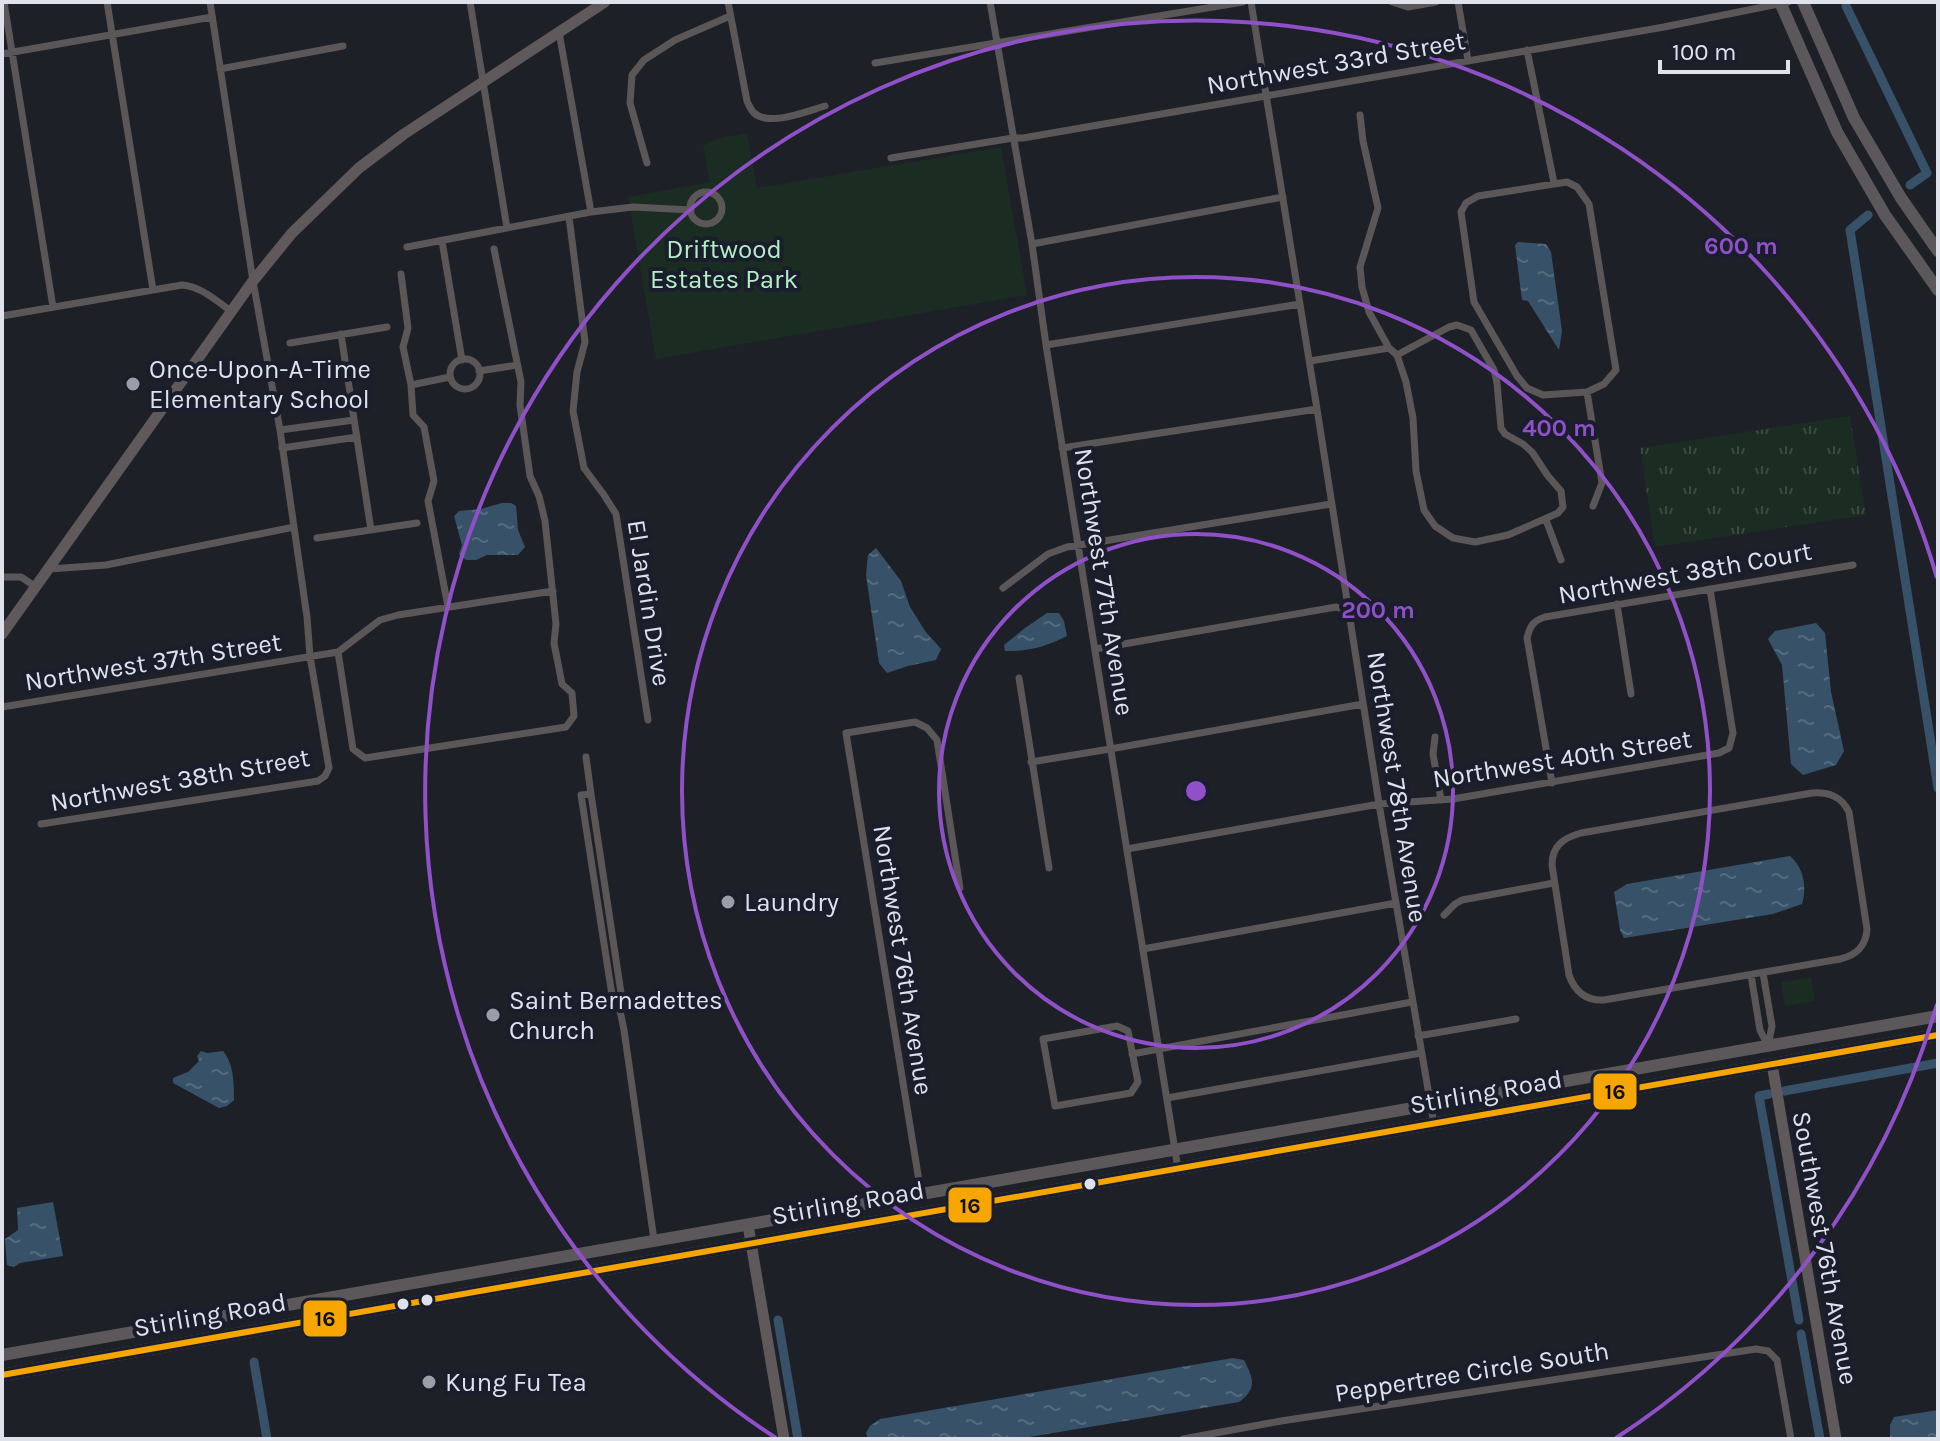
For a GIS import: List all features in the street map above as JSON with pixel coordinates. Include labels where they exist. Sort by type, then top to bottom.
[{"type":"main road","points":[[2,634],[231,311],[292,233],[359,168],[404,134],[605,2]]},
{"type":"main road","points":[[1803,2],[1854,118],[1901,198],[1938,251]]},
{"type":"main road","points":[[1783,3],[1837,132],[1885,215],[1938,290]]},
{"type":"main road","name":"Stirling Road","points":[[2,1355],[1938,1016]]},
{"type":"main road","points":[[1932,1036],[1938,1026]]},
{"type":"main road","name":"Stirling Road","points":[[2,1375],[1932,1036]]},
{"type":"main road","points":[[1748,1068],[1762,1057],[1768,1046]]},
{"type":"main road","name":"Southwest 76th Avenue","points":[[1772,1064],[1836,1439]]},
{"type":"main road","points":[[748,1225],[783,1439]]},
{"type":"main road","points":[[550,1259],[552,1277]]},
{"type":"street","points":[[4,2],[53,307]]},
{"type":"street","points":[[107,2],[153,290]]},
{"type":"street","points":[[210,2],[253,281],[280,430],[310,656]]},
{"type":"street","points":[[470,2],[507,228]]},
{"type":"street","points":[[728,2],[747,101],[753,112],[767,119],[825,106]]},
{"type":"street","name":"Northwest 77th Avenue","points":[[990,2],[1032,244],[1178,1169]]},
{"type":"street","points":[[875,63],[1243,2]]},
{"type":"street","name":"Northwest 78th Avenue","points":[[1251,2],[1379,804],[1434,1124]]},
{"type":"street","points":[[1392,2],[1408,7],[1436,2]]},
{"type":"street","points":[[1458,2],[1468,60]]},
{"type":"street","name":"Northwest 33rd Street","points":[[891,158],[1664,27],[1783,3]]},
{"type":"street","points":[[647,163],[630,103],[632,75],[644,60],[675,40],[730,16]]},
{"type":"street","points":[[2,54],[212,17]]},
{"type":"street","points":[[559,32],[591,212]]},
{"type":"street","points":[[220,69],[343,46]]},
{"type":"street","points":[[1527,50],[1554,183]]},
{"type":"street","points":[[1360,115],[1378,208],[1360,267],[1362,287],[1369,312],[1389,348],[1397,355],[1406,382],[1413,418],[1419,493],[1424,510],[1435,526],[1453,538],[1475,542],[1508,535],[1558,513],[1563,507],[1561,491],[1532,452],[1501,428],[1494,370],[1471,330],[1457,325],[1449,327],[1397,355]]},
{"type":"street","points":[[1567,182],[1577,187],[1589,204],[1616,370],[1604,384],[1587,392],[1543,395],[1527,388],[1517,376],[1474,302],[1461,212],[1466,203],[1478,196],[1554,183],[1567,182]]},
{"type":"street","points":[[702,193],[711,193],[722,206],[721,215],[706,224],[697,221],[691,210],[694,197],[702,193]]},
{"type":"street","points":[[1032,244],[1283,197]]},
{"type":"street","points":[[407,247],[591,212],[633,207],[691,210]]},
{"type":"street","name":"El Jardin Drive","points":[[569,217],[585,342],[577,372],[573,411],[584,468],[616,514],[648,720]]},
{"type":"street","points":[[442,241],[462,360]]},
{"type":"street","points":[[494,249],[521,382],[520,405],[530,476],[545,521],[553,591],[556,624],[554,643],[562,684],[572,693],[574,716],[566,727],[365,758],[353,749],[338,652],[380,620],[553,591]]},
{"type":"street","points":[[401,274],[408,328],[403,347],[413,415],[424,427],[434,481],[428,501],[448,607]]},
{"type":"street","points":[[2,316],[182,285],[194,286],[231,311]]},
{"type":"street","points":[[1046,345],[1300,304]]},
{"type":"street","points":[[290,343],[387,327]]},
{"type":"street","points":[[341,334],[371,530]]},
{"type":"street","points":[[1310,361],[1389,348]]},
{"type":"street","points":[[462,360],[473,362],[479,371],[477,382],[468,388],[457,386],[450,377],[452,366],[462,360]]},
{"type":"street","points":[[479,371],[517,365]]},
{"type":"street","points":[[411,385],[450,377]]},
{"type":"street","points":[[1587,392],[1602,483],[1593,506]]},
{"type":"street","points":[[1062,448],[1317,409]]},
{"type":"street","points":[[280,430],[354,420]]},
{"type":"street","points":[[282,448],[357,437]]},
{"type":"street","points":[[1003,588],[1048,554],[1067,547],[1331,504]]},
{"type":"street","points":[[1546,520],[1561,560]]},
{"type":"street","points":[[317,538],[417,523]]},
{"type":"street","points":[[49,569],[106,565],[294,527]]},
{"type":"street","name":"Northwest 38th Court","points":[[1552,783],[1527,638],[1535,620],[1853,565]]},
{"type":"street","points":[[2,577],[21,577],[36,587]]},
{"type":"street","name":"Northwest 40th Street","points":[[1127,849],[1379,804],[1441,800],[1719,753],[1729,748],[1733,733],[1710,589]]},
{"type":"street","points":[[1617,604],[1631,694]]},
{"type":"street","points":[[1095,649],[1336,607],[1348,611]]},
{"type":"street","name":"Northwest 37th Street","points":[[2,707],[338,652]]},
{"type":"street","name":"Northwest 38th Street","points":[[41,824],[318,781],[329,768],[310,656]]},
{"type":"street","points":[[1019,678],[1049,868]]},
{"type":"street","points":[[1031,762],[1363,704]]},
{"type":"street","name":"Northwest 76th Avenue","points":[[921,1193],[846,733],[915,722],[927,728],[937,740],[960,888]]},
{"type":"street","points":[[1435,737],[1433,754],[1441,800]]},
{"type":"street","points":[[586,757],[591,794],[581,795],[609,981],[612,995],[618,1001],[624,1030],[654,1240]]},
{"type":"street","points":[[1825,793],[1837,797],[1849,812],[1866,939],[1862,947],[1846,958],[1593,1000],[1581,994],[1569,975],[1554,883],[1552,859],[1558,845],[1581,833],[1825,793]]},
{"type":"street","points":[[1444,915],[1465,899],[1554,883]]},
{"type":"street","points":[[1143,949],[1396,903]]},
{"type":"street","points":[[1763,973],[1772,1026],[1768,1046]]},
{"type":"street","points":[[1751,975],[1760,1030],[1768,1046]]},
{"type":"street","points":[[1132,1054],[1412,1002]]},
{"type":"street","points":[[1418,1036],[1516,1019]]},
{"type":"street","points":[[1117,1026],[1128,1031],[1132,1054],[1138,1082],[1131,1093],[1055,1106],[1043,1039],[1117,1026]]},
{"type":"street","points":[[1167,1098],[1421,1053]]},
{"type":"street","name":"Peppertree Circle South","points":[[1183,1439],[1756,1349],[1768,1351],[1777,1360],[1791,1439]]},
{"type":"green space","name":"Driftwood Estates Park","points":[[747,133],[757,188],[1001,147],[1027,295],[656,359],[628,197],[710,182],[703,146],[717,139]]},
{"type":"green space","points":[[1850,416],[1866,515],[1655,547],[1640,448]]},
{"type":"green space","points":[[1811,977],[1815,1001],[1785,1006],[1781,982]]},
{"type":"water","points":[[1518,242],[1546,244],[1551,252],[1562,331],[1559,350],[1528,301],[1522,300],[1515,245]]},
{"type":"water","points":[[502,503],[516,506],[518,530],[525,547],[518,555],[487,555],[466,560],[459,554],[462,545],[454,516],[459,511]]},
{"type":"water","points":[[876,548],[901,581],[910,607],[925,631],[941,649],[936,660],[887,673],[879,663],[866,575],[868,555]]},
{"type":"water","points":[[1047,613],[1059,613],[1067,636],[1037,648],[1005,651],[1004,645]]},
{"type":"water","points":[[1816,623],[1825,633],[1831,692],[1844,751],[1836,765],[1803,775],[1791,764],[1782,665],[1768,639],[1775,631]]},
{"type":"water","points":[[1790,856],[1803,878],[1802,904],[1773,914],[1624,938],[1620,930],[1614,892],[1627,884]]},
{"type":"water","points":[[201,1051],[223,1051],[229,1062],[234,1100],[227,1106],[219,1108],[173,1083],[173,1078],[188,1072],[199,1061],[197,1056]]},
{"type":"water","points":[[53,1202],[63,1256],[20,1263],[14,1267],[7,1265],[5,1239],[18,1230],[17,1208]]},
{"type":"water","points":[[1233,1358],[1244,1360],[1252,1382],[1249,1392],[1239,1402],[1017,1439],[868,1439],[866,1433],[880,1419]]},
{"type":"water","points":[[1938,1410],[1938,1439],[1890,1439],[1890,1425],[1894,1417]]},
{"type":"waterway","points":[[1846,6],[1927,173],[1910,185]]},
{"type":"waterway","points":[[1868,215],[1850,230],[1938,788]]},
{"type":"waterway","points":[[1784,1091],[1938,1063]]},
{"type":"waterway","points":[[1769,1094],[1759,1096],[1799,1320]]},
{"type":"waterway","points":[[778,1320],[798,1439]]},
{"type":"waterway","points":[[1801,1334],[1820,1439]]},
{"type":"waterway","points":[[254,1362],[267,1439]]},
{"type":"transit line","name":"16","points":[[2,1375],[1938,1035]]},
{"type":"place","name":"Once-Upon-A-Time Elementary School","points":[[133,384]]},
{"type":"place","name":"Laundry","points":[[728,902]]},
{"type":"place","name":"Saint Bernadettes Church","points":[[493,1015]]},
{"type":"place","name":"Kung Fu Tea","points":[[429,1382]]}]
